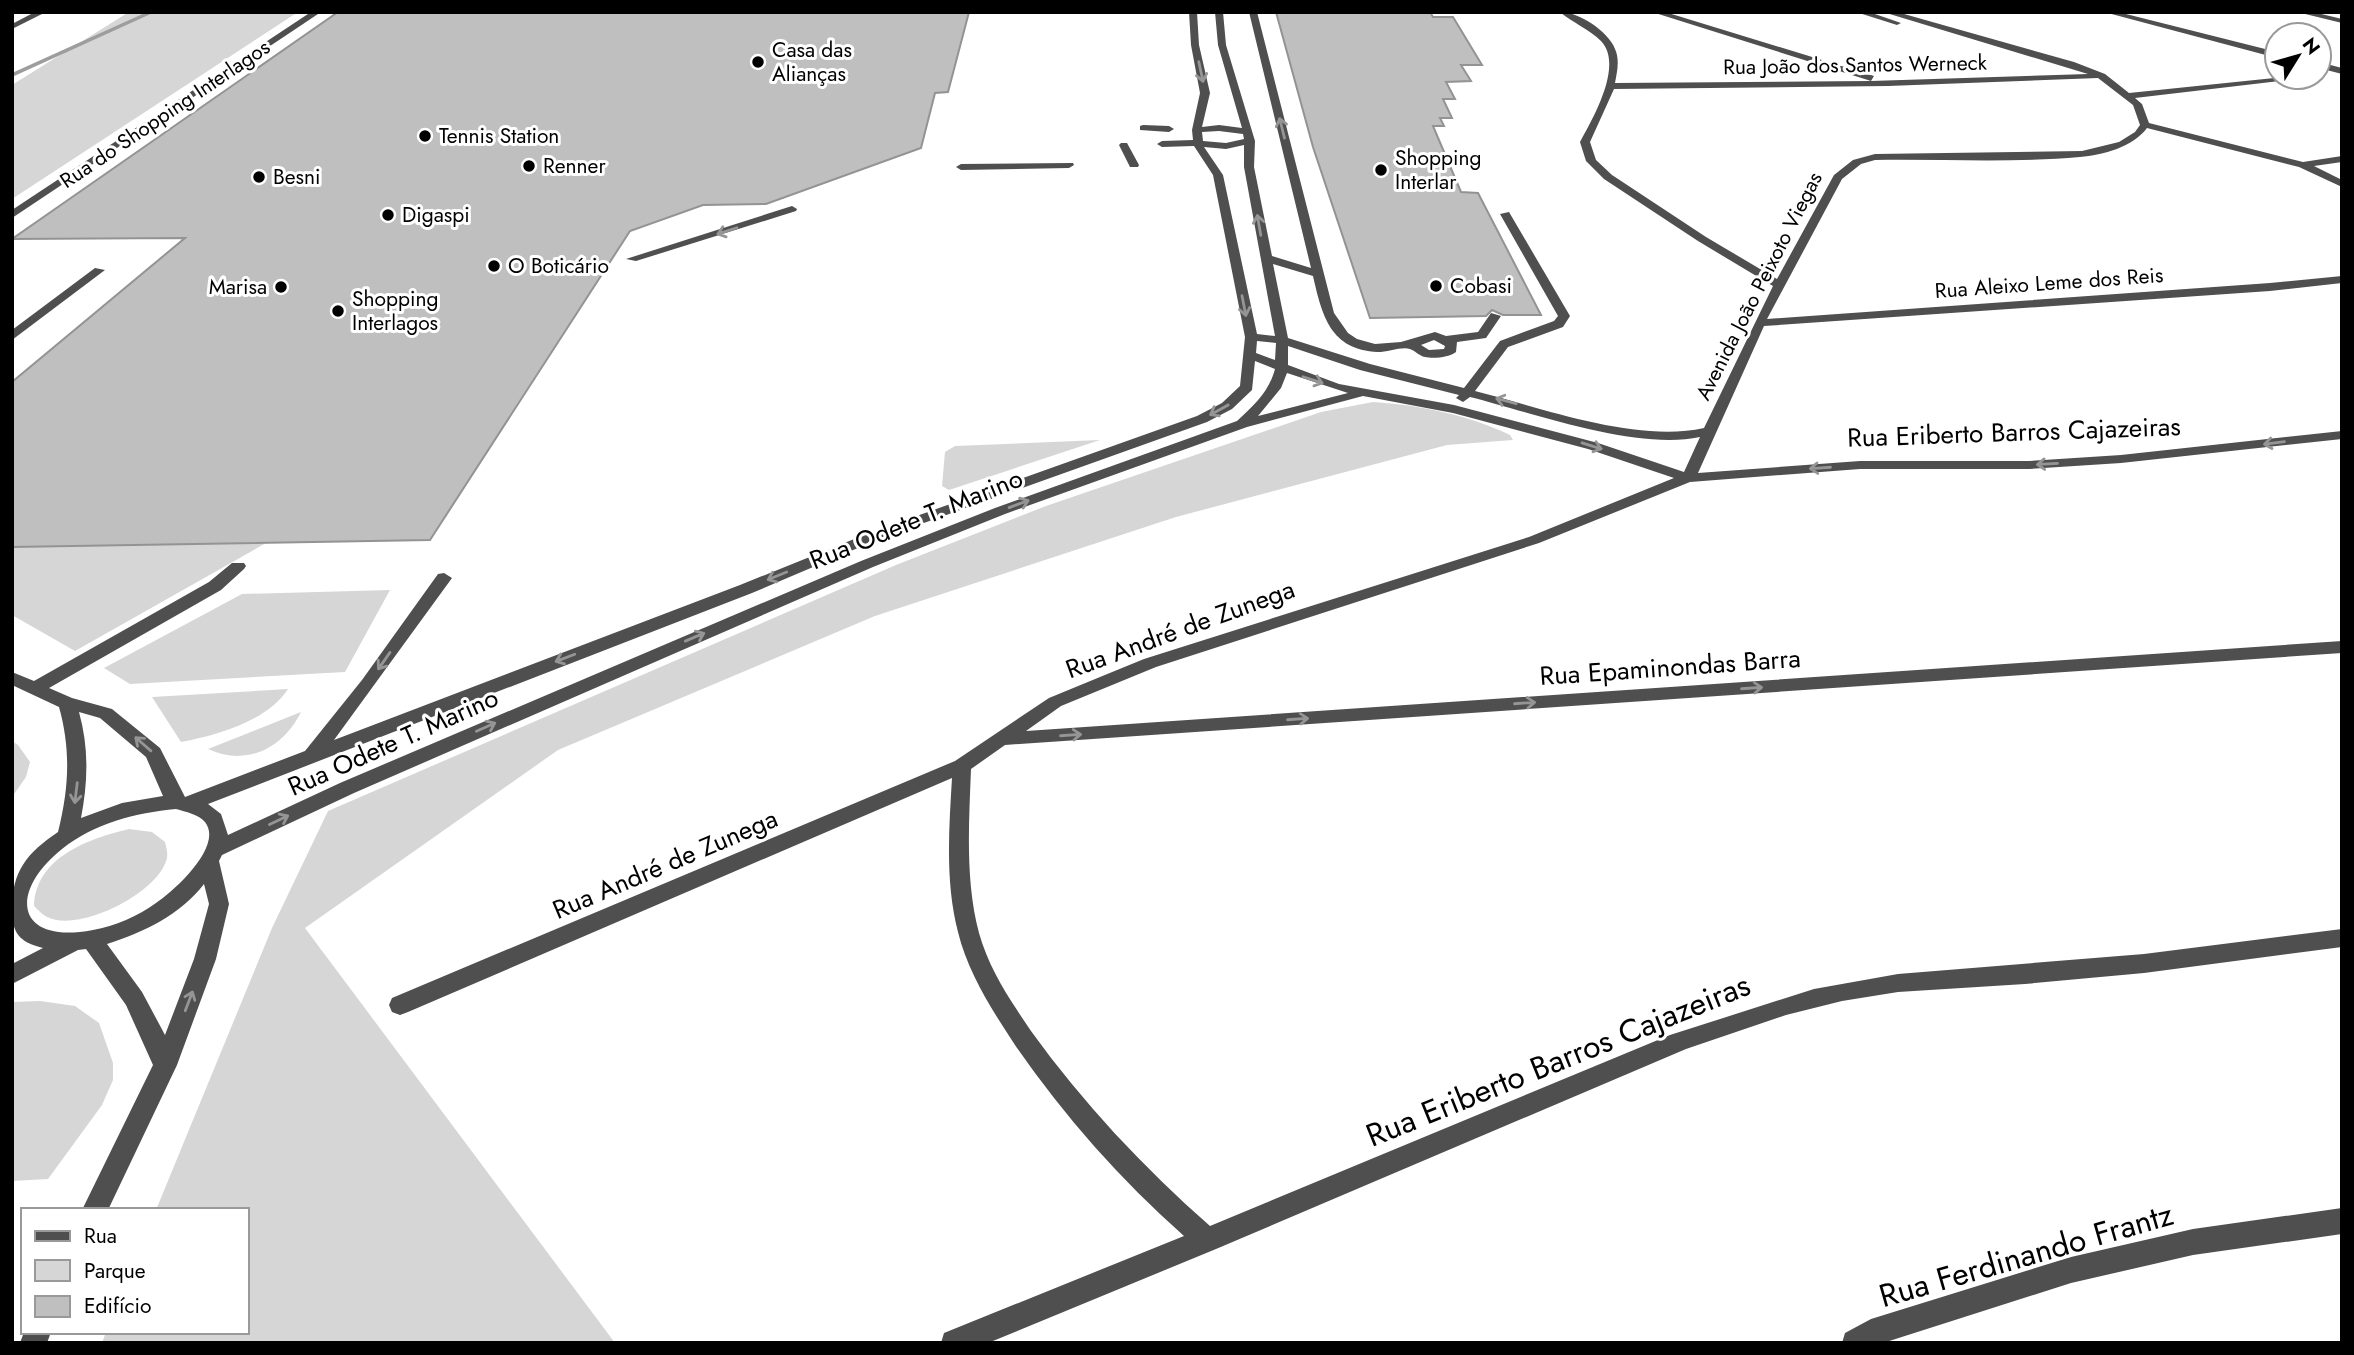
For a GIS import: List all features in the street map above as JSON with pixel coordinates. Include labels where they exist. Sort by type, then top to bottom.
[{"type":"street","points":[[12,27],[41,12]]},
{"type":"street","name":"Rua do Shopping Interlagos","points":[[12,215],[317,12]]},
{"type":"street","name":"Rua Odete T. Marino","points":[[18,881],[42,855],[67,835],[106,815],[146,804],[182,803],[311,757],[885,532],[1202,419],[1227,406],[1247,387],[1251,337],[1218,175],[1215,167],[1200,151],[1198,143],[1197,130],[1206,93],[1195,45],[1193,12]]},
{"type":"street","points":[[1219,14],[1233,12]]},
{"type":"street","points":[[1253,12],[1328,313],[1335,330],[1343,337],[1373,349],[1416,347],[1468,391],[1643,435],[1681,437],[1708,431]]},
{"type":"street","points":[[1563,12],[1606,41],[1614,58],[1604,107],[1585,142],[1591,161],[1608,177],[1659,212],[1779,285]]},
{"type":"street","points":[[1656,12],[1888,83]]},
{"type":"street","points":[[1860,12],[2083,77],[2128,103],[2144,125],[2303,165],[2342,184]]},
{"type":"street","points":[[1887,12],[2102,76],[2137,104],[2144,125]]},
{"type":"street","points":[[2108,12],[2263,51]]},
{"type":"street","points":[[2301,12],[2342,22]]},
{"type":"street","name":"Rua Odete T. Marino","points":[[214,856],[347,788],[867,564],[1013,506],[1242,424],[1272,394],[1283,368],[1282,340],[1249,167],[1248,136],[1222,45],[1219,14]]},
{"type":"street","name":"Rua João dos Santos Werneck","points":[[1608,86],[1888,83],[2102,76]]},
{"type":"street","points":[[2129,96],[2263,82]]},
{"type":"street","points":[[1200,116],[1219,120],[1242,115]]},
{"type":"street","name":"Avenida João Peixoto Viegas","points":[[1688,478],[1779,285],[1838,177],[1857,162],[1875,157],[1909,155],[2082,154],[2122,144],[2138,134],[2144,125]]},
{"type":"street","points":[[1143,128],[1169,129]]},
{"type":"street","points":[[1197,130],[1219,128],[1248,136]]},
{"type":"street","points":[[1163,144],[1198,143],[1226,146],[1248,136]]},
{"type":"street","points":[[1125,145],[1134,165]]},
{"type":"street","points":[[2303,165],[2342,159]]},
{"type":"street","points":[[961,167],[1069,165]]},
{"type":"street","points":[[632,259],[792,209]]},
{"type":"street","points":[[1454,409],[1504,344],[1559,324],[1564,317],[1505,214]]},
{"type":"street","points":[[1265,258],[1319,274]]},
{"type":"street","points":[[12,336],[99,270]]},
{"type":"street","name":"Rua Aleixo Leme dos Reis","points":[[1759,323],[2270,287],[2342,279]]},
{"type":"street","points":[[1251,337],[1282,340],[1364,367],[1404,376],[1437,363],[1482,335],[1495,316]]},
{"type":"street","points":[[1403,401],[1404,376],[1416,347]]},
{"type":"street","points":[[1250,355],[1308,379],[1363,394],[1454,409],[1593,446],[1688,478]]},
{"type":"street","points":[[1420,404],[1437,363]]},
{"type":"street","points":[[1242,424],[1363,394]]},
{"type":"street","name":"Rua Eriberto Barros Cajazeiras","points":[[1688,478],[1860,465],[2029,465],[2121,459],[2342,435]]},
{"type":"street","name":"Rua André de Zunega","points":[[400,1005],[962,766],[1055,702],[1150,663],[1534,540],[1688,478]]},
{"type":"street","points":[[35,688],[215,586],[238,566]]},
{"type":"street","points":[[311,757],[368,684],[443,578]]},
{"type":"street","name":"Rua Epaminondas Barra","points":[[1003,739],[2342,647]]},
{"type":"street","points":[[12,678],[67,703],[106,713],[153,752],[182,803],[202,808],[216,820],[219,836],[214,856],[219,904],[213,935],[165,1065],[95,1208]]},
{"type":"street","points":[[67,703],[78,735],[79,760],[75,805],[67,835]]},
{"type":"street","points":[[962,766],[959,825],[962,881],[968,930],[982,974],[1049,1078],[1153,1194],[1207,1240]]},
{"type":"street","points":[[12,975],[83,941],[126,929],[164,909],[195,883],[214,856]]},
{"type":"street","points":[[18,881],[13,900],[15,920],[27,935],[52,942],[83,941],[130,988],[155,1035],[165,1065]]},
{"type":"street","name":"Rua Eriberto Barros Cajazeiras","points":[[954,1343],[1678,1042],[1765,1012],[1813,999],[1897,983],[2023,975],[2281,948],[2342,938]]},
{"type":"street","name":"Rua Ferdinando Frantz","points":[[1855,1343],[1871,1334],[2071,1270],[2193,1242],[2342,1221]]},
{"type":"green space","points":[[129,12],[298,12],[12,199],[12,85]]},
{"type":"green space","points":[[1373,402],[1426,408],[1494,428],[1510,435],[1513,440],[1447,445],[1176,517],[875,616],[558,750],[305,928],[615,1343],[102,1343],[105,1334],[248,1334],[248,1208],[157,1208],[272,928],[328,811],[896,565],[1046,506],[1321,412]]},
{"type":"green space","points":[[1100,440],[949,490],[942,486],[945,452],[955,446]]},
{"type":"green space","points":[[266,543],[75,651],[12,615],[12,547]]},
{"type":"green space","points":[[390,590],[345,672],[130,684],[104,668],[242,594]]},
{"type":"green space","points":[[288,689],[268,710],[255,718],[226,731],[181,742],[152,697]]},
{"type":"green space","points":[[301,712],[284,736],[262,751],[236,756],[208,749]]},
{"type":"green space","points":[[12,741],[30,762],[26,777],[12,797]]},
{"type":"green space","points":[[129,829],[152,832],[165,842],[167,858],[161,871],[149,884],[116,907],[78,919],[47,917],[34,906],[37,889],[54,863],[81,845]]},
{"type":"green space","points":[[40,1001],[75,1006],[99,1023],[113,1063],[113,1080],[102,1105],[48,1179],[12,1181],[12,1002]]},
{"type":"building","name":"Shopping Interlagos","points":[[338,12],[969,12],[948,92],[935,93],[921,148],[766,204],[703,205],[630,231],[430,540],[12,547],[12,382],[185,238],[12,239]]},
{"type":"building","name":"Shopping Interlar","points":[[1276,12],[1430,12],[1433,17],[1453,17],[1482,65],[1461,65],[1471,81],[1446,82],[1455,99],[1443,99],[1452,118],[1440,118],[1444,126],[1433,126],[1461,192],[1478,193],[1541,315],[1503,315],[1492,310],[1486,316],[1370,318],[1313,147]]},
{"type":"waterway","points":[[12,75],[152,12]]},
{"type":"place","name":"Casa das Alianças","points":[[758,62]]},
{"type":"place","name":"Tennis Station","points":[[425,136]]},
{"type":"place","name":"Renner","points":[[529,166]]},
{"type":"place","name":"Shopping Interlar","points":[[1381,170]]},
{"type":"place","name":"Besni","points":[[259,177]]},
{"type":"place","name":"Digaspi","points":[[388,215]]},
{"type":"place","name":"O Boticário","points":[[494,266]]},
{"type":"place","name":"Cobasi","points":[[1436,286]]},
{"type":"place","name":"Marisa","points":[[281,287]]},
{"type":"place","name":"Shopping Interlagos","points":[[338,311]]}]
